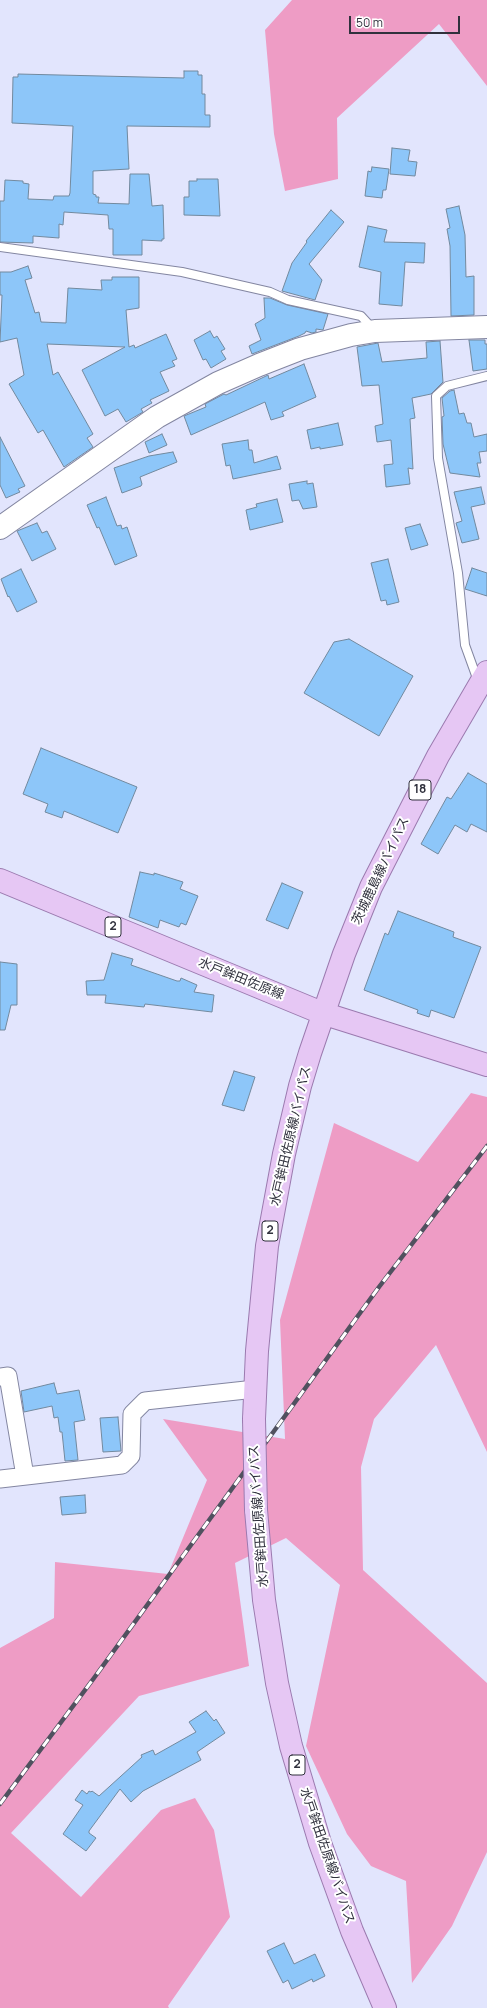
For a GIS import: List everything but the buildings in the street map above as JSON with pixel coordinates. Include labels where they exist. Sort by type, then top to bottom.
[{"type":"main road","name":"茨城鹿島線バイパス","points":[[322,1013],[372,887],[404,820],[438,756],[483,679]]},
{"type":"main road","name":"水戸鉾田佐原線","points":[[0,880],[322,1013],[487,1065]]},
{"type":"main road","name":"水戸鉾田佐原線バイパス","points":[[322,1013],[300,1086],[284,1154],[267,1246],[260,1307],[255,1389],[254,1419],[256,1510],[264,1600],[277,1683],[291,1746],[330,1872],[352,1931],[385,2008]]},
{"type":"street","points":[[0,528],[157,417],[184,400],[218,383],[300,349],[351,335],[375,331],[487,327]]},
{"type":"street","points":[[0,1377],[8,1376],[25,1476]]},
{"type":"street","points":[[0,1479],[122,1465],[131,1456],[132,1414],[145,1401],[255,1389]]},
{"type":"lane","points":[[0,247],[182,272],[270,292],[288,300],[361,316],[375,331]]},
{"type":"lane","points":[[483,679],[464,646],[458,573],[438,458],[436,396],[447,386],[487,376]]},
{"type":"shaded area","points":[[292,0],[487,0],[487,86],[439,24],[337,118],[338,179],[285,191],[274,134],[265,30]]},
{"type":"shaded area","points":[[471,1093],[487,1097],[487,1452],[436,1345],[374,1419],[361,1467],[363,1570],[487,1683],[487,1852],[452,1926],[412,1983],[406,1881],[371,1866],[347,1834],[306,1746],[340,1585],[286,1538],[235,1563],[249,1666],[139,1696],[11,1833],[81,1897],[161,1810],[195,1798],[214,1830],[230,1917],[168,2006],[169,2008],[0,2008],[0,1648],[54,1618],[55,1562],[168,1574],[207,1480],[163,1419],[285,1439],[280,1320],[334,1123],[418,1162]]},
{"type":"railway","points":[[0,1804],[94,1678],[379,1287],[487,1146]]}]
